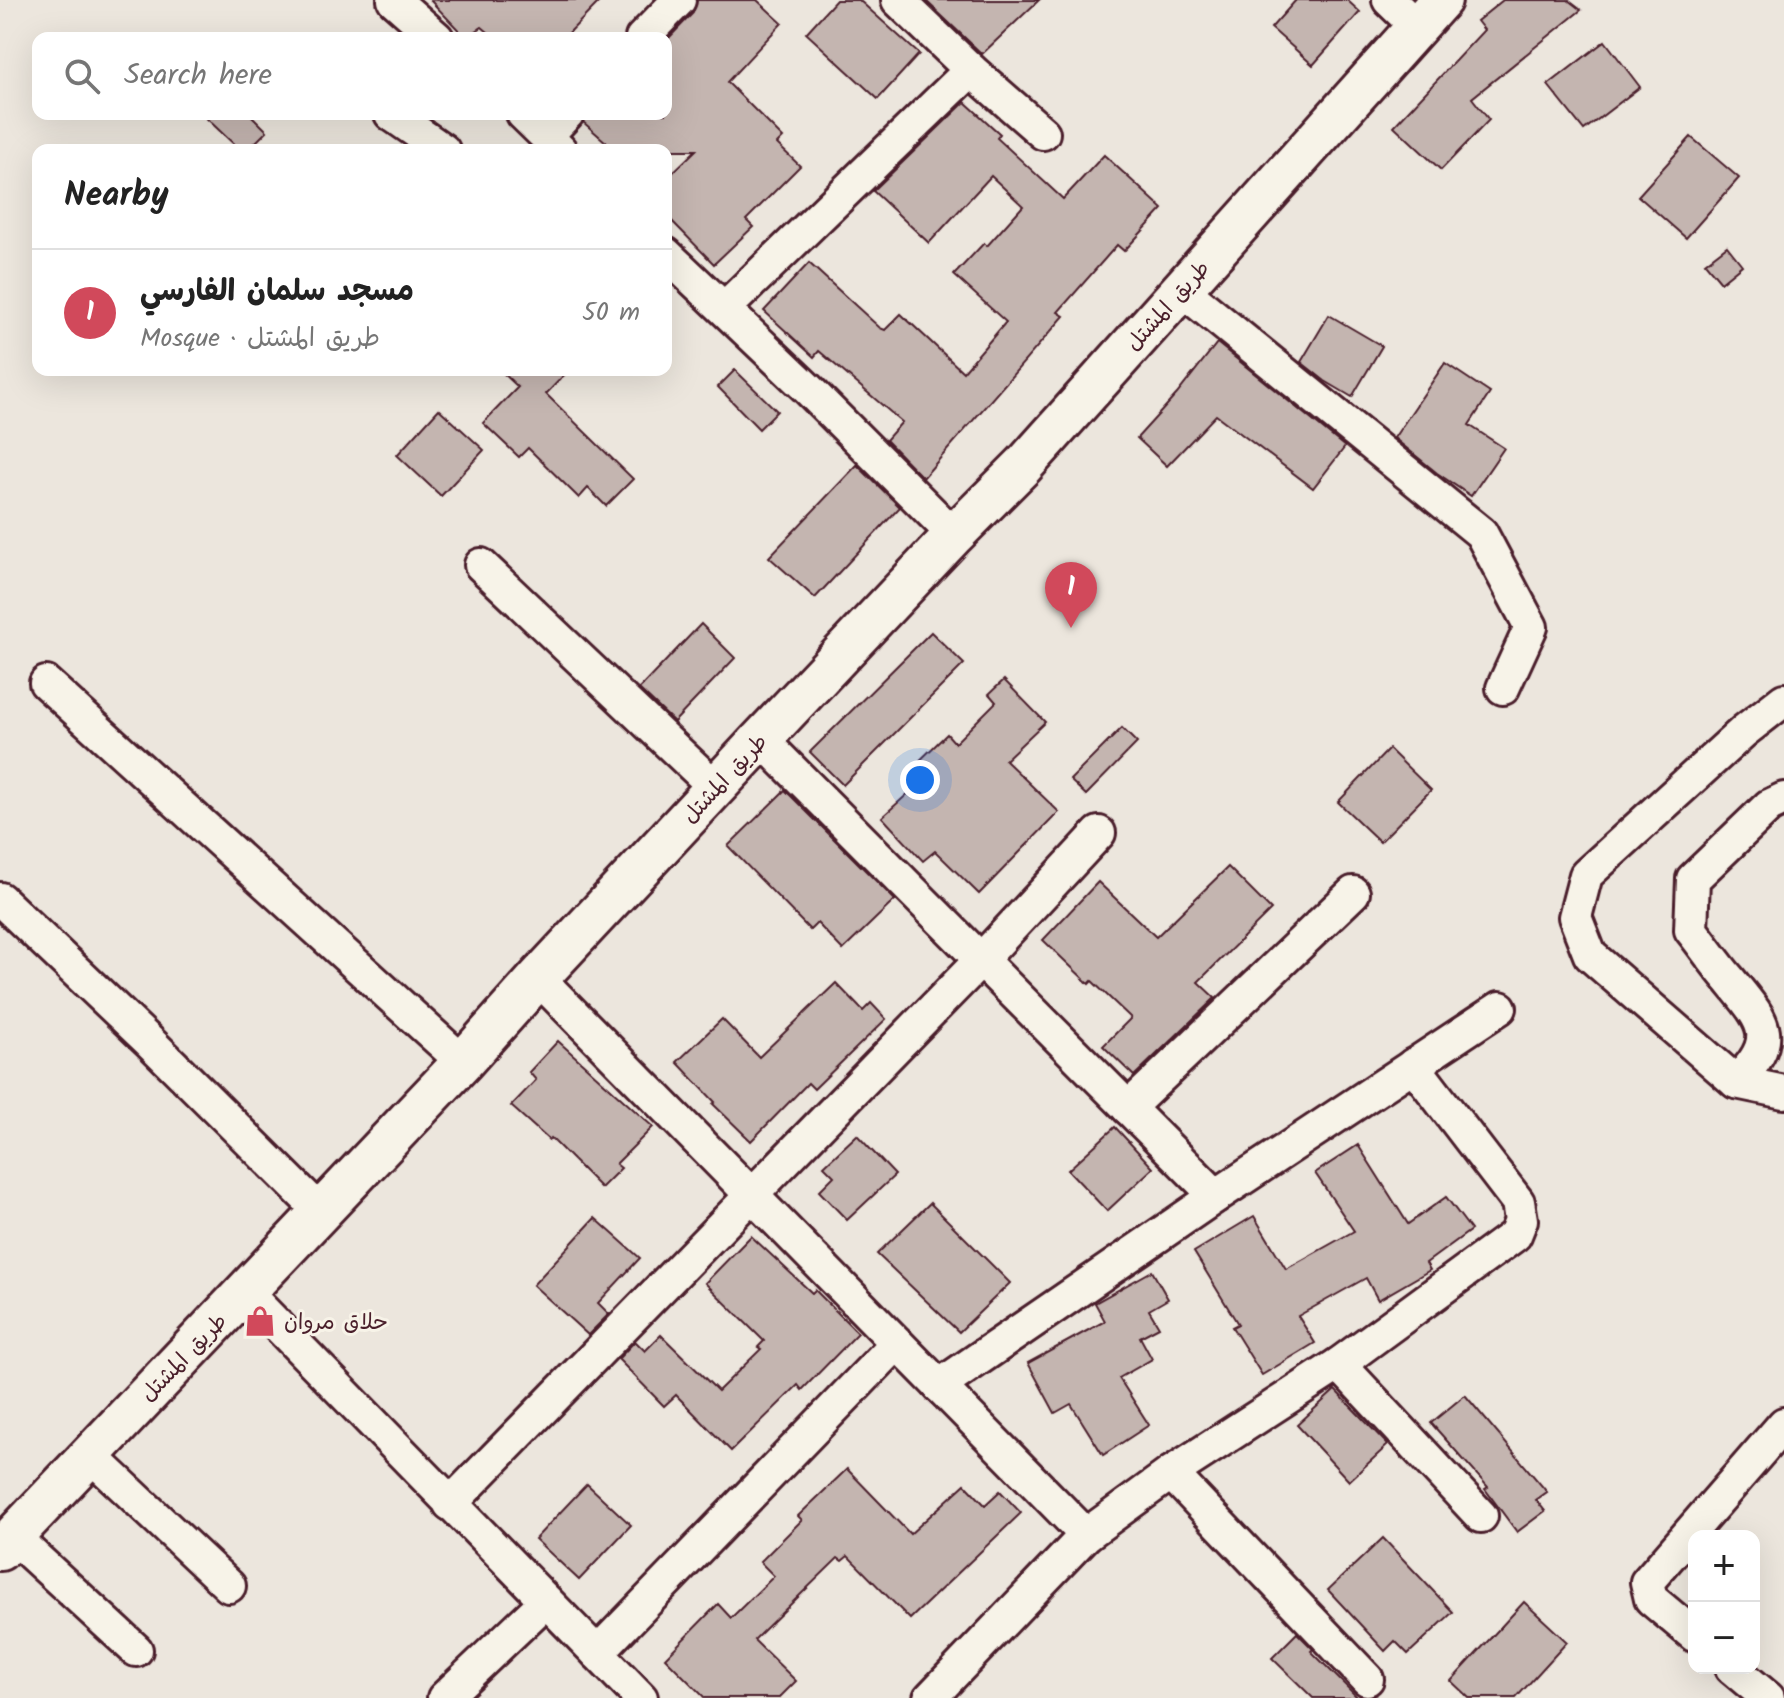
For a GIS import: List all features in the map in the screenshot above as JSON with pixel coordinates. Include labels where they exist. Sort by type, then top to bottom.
[{"type":"main road","name":"طريق المشتل","points":[[6,1543],[463,1062],[761,739],[1024,465],[1181,289],[1415,9]]},
{"type":"street","points":[[394,0],[430,32]]},
{"type":"street","points":[[648,32],[679,0]]},
{"type":"street","points":[[898,0],[1043,133]]},
{"type":"street","points":[[725,308],[971,70]]},
{"type":"street","points":[[400,120],[434,144]]},
{"type":"street","points":[[672,259],[954,535]]},
{"type":"street","points":[[1181,289],[1481,533],[1531,627],[1503,688]]},
{"type":"street","points":[[481,565],[716,788]]},
{"type":"street","points":[[46,683],[463,1062]]},
{"type":"street","points":[[1784,700],[1744,731],[1586,875],[1575,917],[1590,955],[1736,1082],[1784,1092]]},
{"type":"street","points":[[761,739],[1216,1196]]},
{"type":"street","points":[[1736,1082],[1755,1064],[1764,1039],[1758,1014],[1691,930],[1693,879],[1769,806],[1784,799]]},
{"type":"street","points":[[450,1504],[980,961],[1099,833]]},
{"type":"street","points":[[1128,1108],[1353,893]]},
{"type":"street","points":[[0,899],[320,1211]]},
{"type":"street","points":[[538,978],[1086,1535]]},
{"type":"street","points":[[939,1386],[1216,1196],[1500,1008]]},
{"type":"street","points":[[930,1698],[1086,1535],[1171,1473],[1339,1364],[1515,1235],[1521,1220],[1518,1202],[1413,1065]]},
{"type":"street","points":[[245,1292],[639,1697]]},
{"type":"street","points":[[597,1653],[897,1343]]},
{"type":"street","points":[[1339,1364],[1481,1516]]},
{"type":"street","points":[[1688,1630],[1651,1599],[1647,1582],[1784,1424]]},
{"type":"street","points":[[90,1455],[229,1586]]},
{"type":"street","points":[[1171,1473],[1367,1679]]},
{"type":"street","points":[[6,1543],[136,1650]]},
{"type":"street","points":[[444,1698],[546,1601]]},
{"type":"street","points":[[1739,1674],[1768,1698]]},
{"type":"building","points":[[430,0],[601,0],[570,32],[488,32],[482,27],[475,32],[460,32]]},
{"type":"building","points":[[697,0],[757,0],[782,23],[727,82],[783,138],[777,144],[800,166],[746,220],[753,227],[714,264],[672,221],[672,173],[696,150],[672,150],[672,144],[608,144],[583,122],[672,120],[672,35],[693,13]]},
{"type":"building","points":[[836,0],[859,0],[919,54],[878,99],[806,33]]},
{"type":"building","points":[[925,0],[1039,0],[982,54]]},
{"type":"building","points":[[1296,0],[1347,0],[1360,12],[1313,65],[1271,28]]},
{"type":"building","points":[[1503,0],[1568,0],[1581,10],[1472,98],[1489,120],[1441,170],[1394,126],[1484,30],[1477,21]]},
{"type":"building","points":[[1605,41],[1640,87],[1584,130],[1548,85]]},
{"type":"building","points":[[965,102],[1000,134],[997,138],[1063,199],[1104,155],[1163,209],[1124,251],[1117,245],[1058,312],[1064,316],[923,478],[886,440],[902,422],[819,351],[814,357],[764,311],[809,263],[880,328],[885,330],[901,314],[963,372],[1006,322],[954,275],[984,243],[987,246],[1023,206],[991,176],[929,243],[873,191]]},
{"type":"building","points":[[208,120],[256,120],[267,131],[254,144],[234,144]]},
{"type":"building","points":[[1691,137],[1739,178],[1686,238],[1638,196]]},
{"type":"building","points":[[1727,246],[1742,265],[1721,282],[1705,263]]},
{"type":"building","points":[[1329,315],[1382,346],[1352,397],[1301,362]]},
{"type":"building","points":[[1217,343],[1345,447],[1313,488],[1216,415],[1167,466],[1137,438]]},
{"type":"building","points":[[1445,363],[1490,393],[1469,425],[1504,448],[1471,496],[1394,438]]},
{"type":"building","points":[[735,370],[777,411],[759,429],[718,387]]},
{"type":"building","points":[[506,376],[563,376],[546,394],[633,479],[606,506],[588,488],[579,498],[528,448],[519,457],[483,423],[518,387]]},
{"type":"building","points":[[439,409],[484,450],[441,496],[397,455]]},
{"type":"building","points":[[857,465],[900,507],[815,598],[769,557]]},
{"type":"building","points":[[701,624],[735,658],[674,722],[639,689]]},
{"type":"building","points":[[931,632],[964,664],[843,785],[810,752]]},
{"type":"building","points":[[1004,680],[1045,722],[1005,760],[1059,812],[979,894],[935,851],[923,861],[882,817],[921,782],[910,770],[947,734],[955,743],[996,702],[989,694]]},
{"type":"building","points":[[1122,728],[1137,743],[1086,795],[1070,780]]},
{"type":"building","points":[[1389,749],[1431,790],[1380,842],[1338,802]]},
{"type":"building","points":[[785,790],[895,900],[843,950],[817,923],[810,930],[728,846]]},
{"type":"building","points":[[1228,867],[1271,910],[1198,982],[1215,998],[1134,1076],[1103,1046],[1131,1018],[1092,981],[1089,984],[1043,940],[1098,882],[1156,937]]},
{"type":"building","points":[[836,983],[863,1011],[871,1003],[886,1019],[814,1089],[808,1083],[751,1141],[713,1104],[715,1102],[677,1062],[722,1019],[759,1057]]},
{"type":"building","points":[[558,1041],[653,1127],[616,1164],[621,1168],[601,1188],[551,1138],[549,1140],[511,1106],[536,1080],[529,1072]]},
{"type":"building","points":[[1115,1127],[1153,1168],[1107,1211],[1068,1170]]},
{"type":"building","points":[[857,1135],[895,1175],[847,1220],[819,1191],[834,1176],[824,1166]]},
{"type":"building","points":[[1358,1145],[1408,1224],[1446,1197],[1471,1230],[1426,1263],[1430,1270],[1378,1300],[1366,1278],[1298,1316],[1315,1343],[1262,1375],[1232,1327],[1238,1324],[1194,1252],[1254,1216],[1286,1269],[1354,1231],[1315,1173]]},
{"type":"building","points":[[930,1203],[1010,1283],[959,1332],[877,1254]]},
{"type":"building","points":[[595,1218],[640,1258],[598,1303],[609,1314],[588,1335],[533,1285]]},
{"type":"building","points":[[751,1236],[812,1293],[815,1290],[858,1333],[802,1390],[798,1385],[731,1451],[676,1395],[664,1406],[618,1359],[635,1341],[645,1351],[661,1335],[718,1391],[761,1349],[758,1347],[764,1341],[705,1283]]},
{"type":"building","points":[[1152,1271],[1168,1299],[1149,1310],[1159,1327],[1140,1337],[1152,1359],[1119,1378],[1149,1425],[1103,1455],[1071,1404],[1055,1413],[1028,1363],[1105,1321],[1095,1303]]},
{"type":"building","points":[[1335,1390],[1388,1445],[1349,1481],[1297,1425]]},
{"type":"building","points":[[1465,1395],[1547,1492],[1536,1500],[1545,1511],[1517,1532],[1485,1489],[1488,1487],[1431,1423]]},
{"type":"building","points":[[847,1469],[910,1534],[965,1484],[985,1505],[1000,1491],[1021,1513],[910,1619],[848,1556],[842,1561],[838,1558],[754,1640],[796,1681],[779,1698],[705,1698],[665,1658],[718,1604],[731,1618],[774,1576],[760,1562],[802,1520],[798,1516]]},
{"type":"building","points":[[587,1484],[631,1525],[579,1580],[535,1539]]},
{"type":"building","points":[[1383,1538],[1453,1612],[1408,1654],[1395,1641],[1385,1651],[1328,1590]]},
{"type":"building","points":[[1524,1602],[1567,1642],[1516,1698],[1469,1698],[1451,1681]]},
{"type":"building","points":[[1297,1633],[1358,1698],[1313,1698],[1272,1658]]},
{"type":"place","name":"مسجد سلمان الفارسي","points":[[1071,628]]},
{"type":"place","name":"حلاق مروان","points":[[260,1321]]}]
